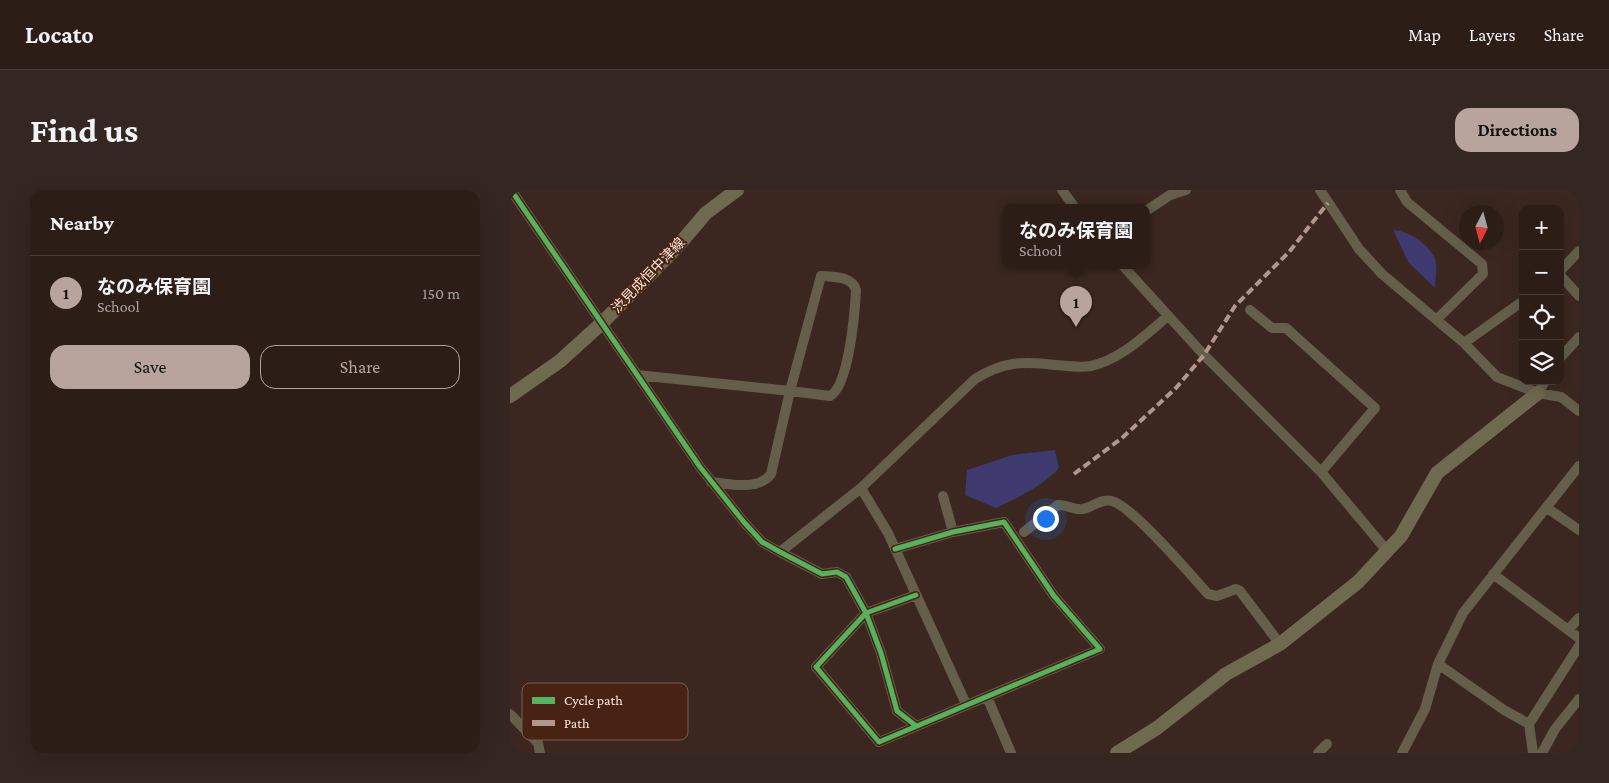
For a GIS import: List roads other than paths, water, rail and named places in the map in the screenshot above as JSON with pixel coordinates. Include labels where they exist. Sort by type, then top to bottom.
[{"type":"street","points":[[511,190],[711,482],[762,542],[822,574],[837,572],[846,577],[866,613],[881,653],[897,711],[915,725]]},
{"type":"street","name":"渋見成恒中津線","points":[[510,396],[560,361],[602,323],[677,247],[706,213],[737,190]]},
{"type":"street","points":[[1062,190],[1072,204]]},
{"type":"street","points":[[1150,208],[1170,195],[1186,190]]},
{"type":"street","points":[[1320,190],[1359,249],[1382,274],[1464,343],[1497,377],[1541,387],[1579,411]]},
{"type":"street","points":[[1400,190],[1407,202],[1482,264],[1483,274],[1437,319]]},
{"type":"street","points":[[1564,267],[1579,251]]},
{"type":"street","points":[[1126,269],[1204,355],[1321,472],[1388,552]]},
{"type":"street","points":[[637,375],[790,391],[830,396],[837,390],[851,340],[856,290],[854,285],[849,280],[821,276],[790,391],[771,474],[767,480],[758,485],[711,482]]},
{"type":"street","points":[[1564,279],[1579,296]]},
{"type":"street","points":[[1464,343],[1519,304]]},
{"type":"street","points":[[1250,310],[1272,328],[1286,328],[1375,408],[1321,472]]},
{"type":"street","points":[[780,552],[860,488],[975,379],[992,369],[1022,362],[1070,366],[1099,364],[1126,350],[1168,316]]},
{"type":"street","points":[[1564,354],[1579,337]]},
{"type":"street","points":[[1117,753],[1157,728],[1226,674],[1280,644],[1358,582],[1401,536],[1437,473],[1541,387]]},
{"type":"street","points":[[1402,753],[1425,709],[1438,664],[1463,612],[1579,466]]},
{"type":"street","points":[[860,488],[888,533],[966,704]]},
{"type":"street","points":[[943,496],[953,532]]},
{"type":"street","points":[[1024,532],[1058,505],[1065,504],[1082,510],[1104,501],[1112,501],[1123,506],[1143,525],[1208,594],[1217,596],[1236,589],[1240,591],[1280,644]]},
{"type":"street","points":[[1547,508],[1579,530]]},
{"type":"street","points":[[896,550],[953,532],[1004,522],[1054,596],[1100,649],[915,725],[879,742],[816,666],[866,613],[916,595]]},
{"type":"street","points":[[1493,574],[1579,638]]},
{"type":"street","points":[[1568,630],[1579,618]]},
{"type":"street","points":[[1533,753],[1529,724],[1579,646]]},
{"type":"street","points":[[1438,664],[1504,710],[1529,724]]},
{"type":"street","points":[[987,697],[1011,753]]},
{"type":"street","points":[[1542,753],[1556,729],[1579,699]]},
{"type":"street","points":[[510,714],[522,726]]},
{"type":"street","points":[[535,740],[538,743],[540,753]]},
{"type":"street","points":[[1318,753],[1328,744]]},
{"type":"place","name":"なのみ保育園","points":[[1076,327]]}]
